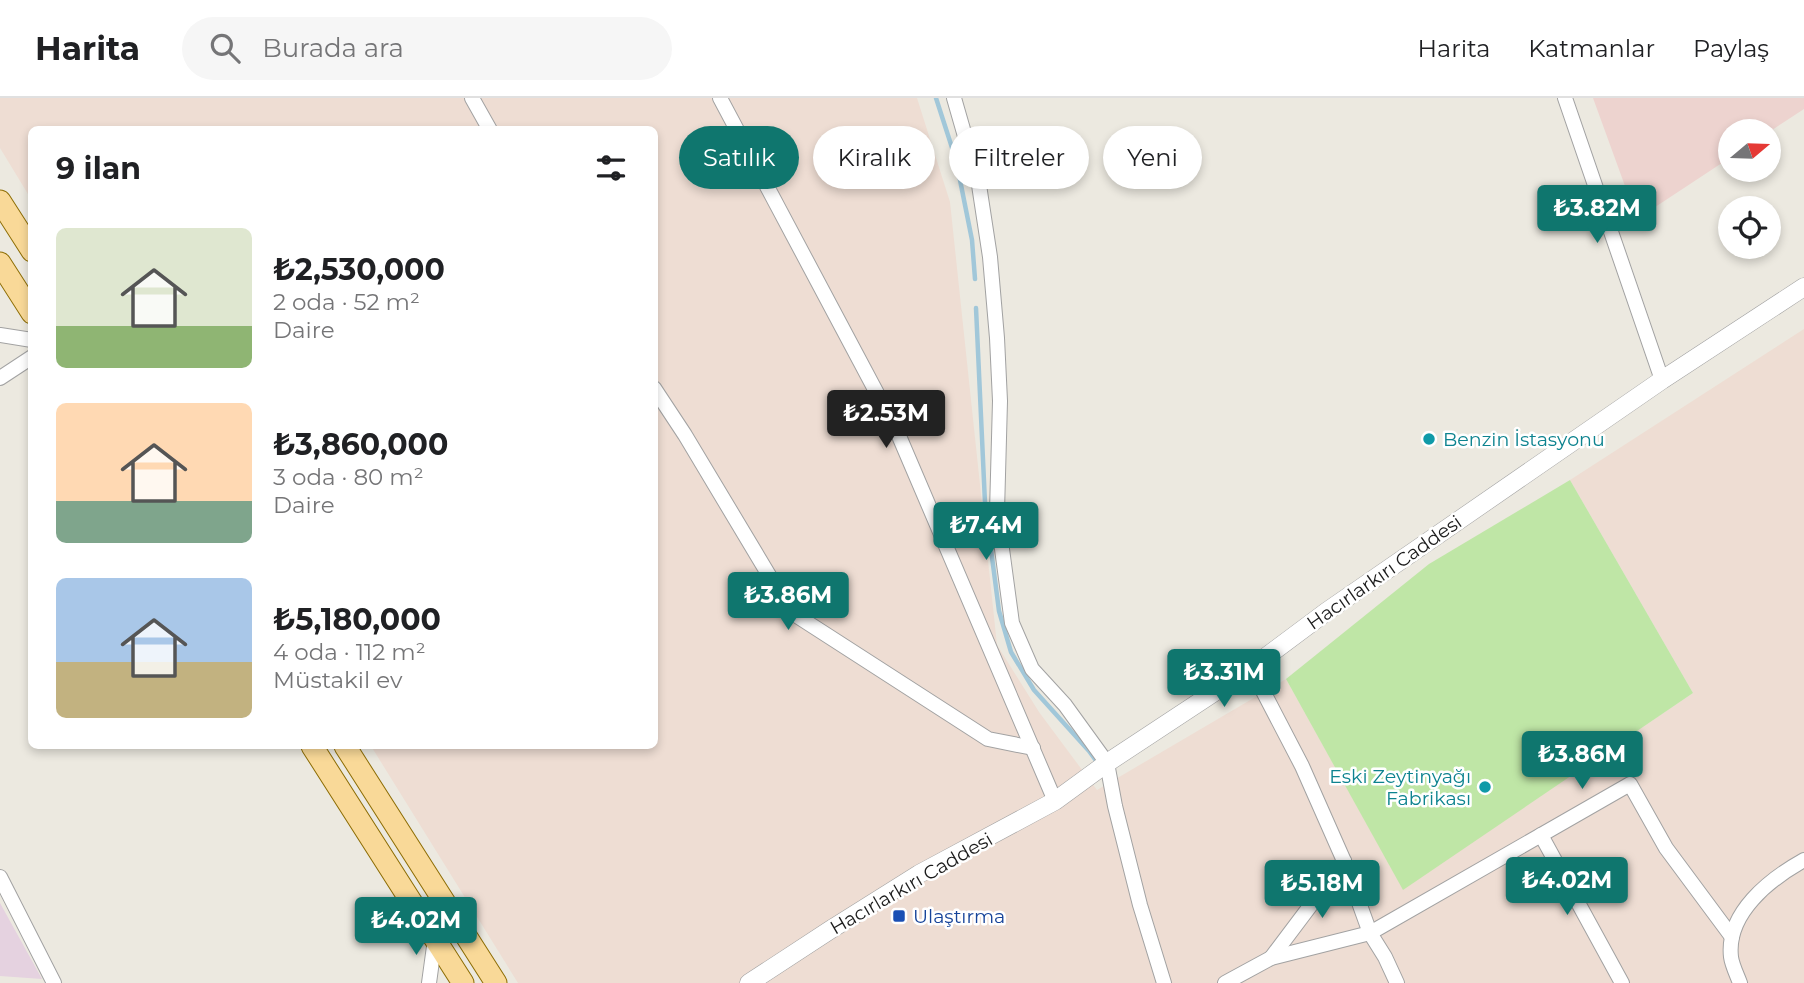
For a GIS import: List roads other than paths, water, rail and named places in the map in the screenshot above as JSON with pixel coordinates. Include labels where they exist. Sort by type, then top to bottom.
[{"type":"main road","points":[[0,201],[28,245]]},
{"type":"main road","points":[[0,263],[28,307]]},
{"type":"main road","points":[[314,749],[463,983]]},
{"type":"main road","points":[[347,749],[493,982]]},
{"type":"street","points":[[472,98],[489,126]]},
{"type":"street","points":[[720,98],[896,429],[1055,800]]},
{"type":"street","points":[[954,98],[979,185],[990,257],[1000,401],[997,512],[1012,622],[1032,669],[1065,705],[1107,764],[1140,905],[1164,983]]},
{"type":"street","points":[[1565,98],[1662,380]]},
{"type":"street","name":"Hacırlarkırı Caddesi","points":[[749,983],[919,874],[1055,800],[1251,668],[1326,612],[1662,380],[1804,287]]},
{"type":"street","points":[[0,335],[28,339]]},
{"type":"street","points":[[0,378],[28,360]]},
{"type":"street","points":[[658,394],[790,612],[988,739],[1033,748]]},
{"type":"street","points":[[1251,668],[1302,766],[1345,861],[1370,933],[1397,983]]},
{"type":"street","points":[[1225,983],[1271,958],[1370,933],[1629,784],[1666,848],[1732,937]]},
{"type":"street","points":[[1541,835],[1622,983]]},
{"type":"street","points":[[1740,983],[1731,958],[1732,937],[1742,913],[1757,895],[1782,873],[1804,860]]},
{"type":"street","points":[[1271,958],[1345,861]]},
{"type":"street","points":[[0,877],[54,983]]},
{"type":"street","points":[[429,983],[436,938]]},
{"type":"waterway","points":[[936,98],[956,160],[972,240],[975,279]]},
{"type":"waterway","points":[[976,308],[985,503],[999,611],[1011,652],[1034,690],[1097,762]]},
{"type":"place","name":"Benzin İstasyonu","points":[[1429,439]]},
{"type":"place","name":"Eski Zeytinyağı Fabrikası","points":[[1485,787]]},
{"type":"place","name":"Ulaştırma","points":[[899,916]]}]
